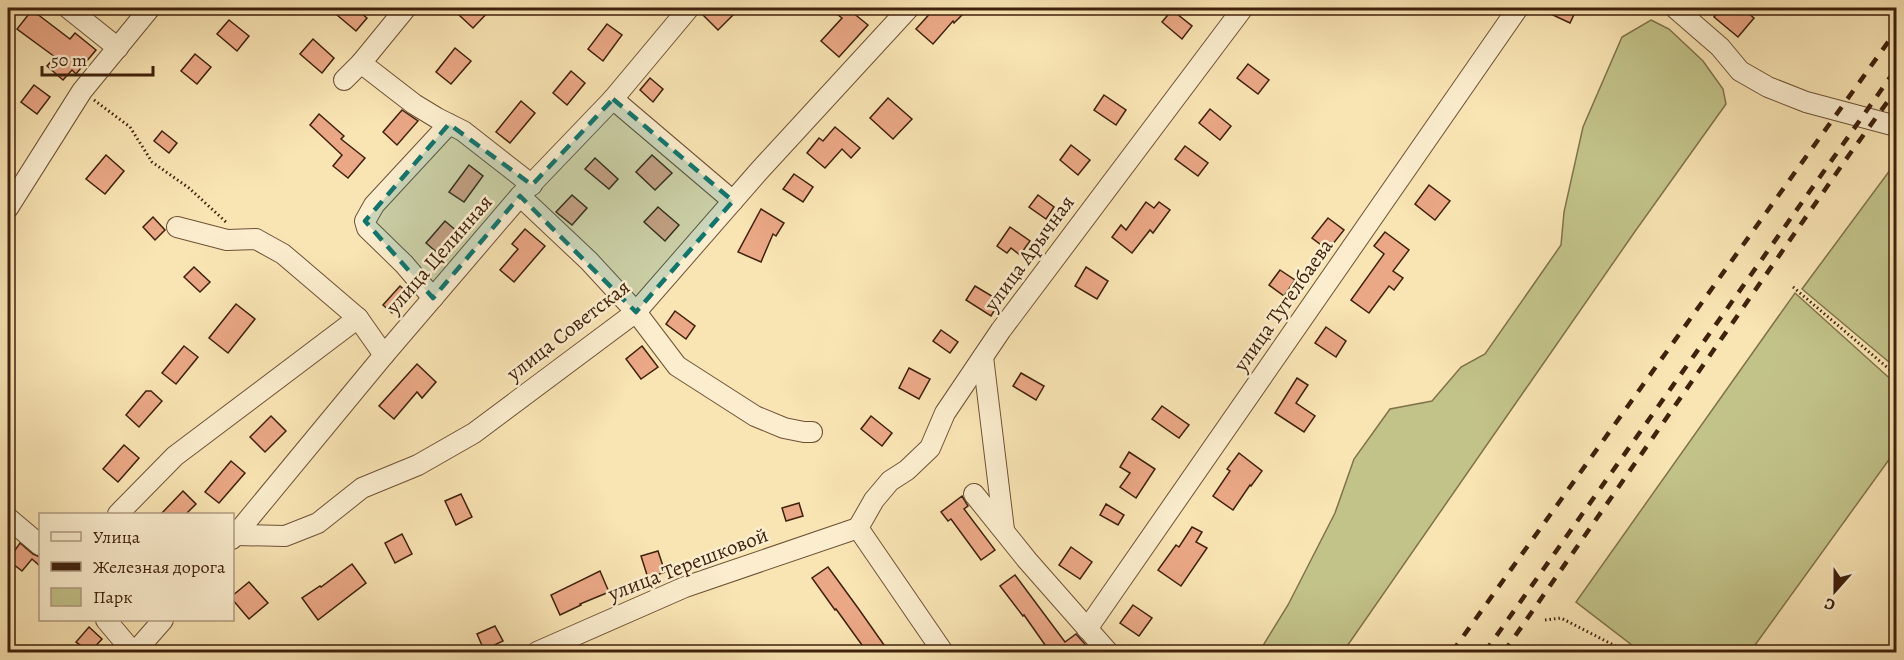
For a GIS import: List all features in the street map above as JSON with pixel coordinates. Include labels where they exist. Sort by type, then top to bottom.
[{"type":"street","points":[[68,8],[118,48]]},
{"type":"street","points":[[8,208],[82,91],[150,8]]},
{"type":"street","points":[[344,80],[406,8]]},
{"type":"street","name":"улица Целинная","points":[[234,537],[433,298],[526,190],[612,99],[689,8]]},
{"type":"street","name":"улица Советская","points":[[234,537],[285,536],[318,523],[362,488],[418,465],[474,433],[636,312],[909,8]]},
{"type":"street","name":"улица Арычная","points":[[858,528],[874,500],[890,481],[907,470],[930,448],[945,414],[983,357],[1091,209],[1244,8]]},
{"type":"street","name":"улица Тугелбаева","points":[[1087,629],[1518,8]]},
{"type":"street","points":[[1676,8],[1720,47],[1740,71],[1768,87],[1806,102],[1896,126]]},
{"type":"street","points":[[361,63],[414,104],[464,131],[526,190],[636,312],[677,366],[755,416],[784,428],[812,432]]},
{"type":"street","points":[[612,99],[734,201]]},
{"type":"street","points":[[433,298],[404,264],[367,228],[365,221],[374,205],[449,124]]},
{"type":"street","points":[[177,227],[227,240],[256,239],[283,254],[358,318],[384,356]]},
{"type":"street","points":[[118,513],[175,456],[358,318]]},
{"type":"street","points":[[983,357],[1004,531]]},
{"type":"street","points":[[975,494],[1108,652]]},
{"type":"street","points":[[8,518],[39,544]]},
{"type":"street","points":[[858,528],[942,652]]},
{"type":"street","name":"улица Терешковой","points":[[537,652],[684,587],[858,528]]},
{"type":"street","points":[[107,621],[134,652],[162,621]]},
{"type":"path","points":[[82,91],[130,127],[152,162],[189,188],[246,239]]},
{"type":"path","points":[[1793,287],[1896,375]]},
{"type":"path","points":[[1545,620],[1561,618],[1627,652]]},
{"type":"highlighted area","points":[[613,99],[733,201],[636,312],[520,196],[433,298],[365,221],[449,124],[532,185]]},
{"type":"green space","points":[[1651,20],[1669,29],[1703,61],[1723,89],[1726,104],[1343,652],[1259,652],[1288,605],[1335,513],[1354,459],[1390,409],[1432,401],[1461,367],[1485,354],[1561,245],[1564,212],[1583,127],[1622,37]]},
{"type":"green space","points":[[1896,162],[1896,368],[1802,289]]},
{"type":"green space","points":[[1795,293],[1896,384],[1896,450],[1750,652],[1641,652],[1576,602]]},
{"type":"building","points":[[344,8],[355,8],[367,18],[356,31],[337,15]]},
{"type":"building","points":[[466,8],[492,8],[473,28],[459,15]]},
{"type":"building","points":[[701,8],[728,8],[734,14],[718,30],[700,12]]},
{"type":"building","points":[[829,8],[847,8],[868,25],[839,57],[821,41],[842,18]]},
{"type":"building","points":[[935,8],[969,8],[954,23],[953,21],[933,44],[916,29]]},
{"type":"building","points":[[1538,8],[1577,8],[1570,23]]},
{"type":"building","points":[[1722,8],[1742,8],[1754,18],[1738,37],[1714,17]]},
{"type":"building","points":[[32,10],[70,39],[75,33],[96,50],[76,74],[72,70],[63,80],[47,66],[55,57],[17,29]]},
{"type":"building","points":[[1172,10],[1192,26],[1182,39],[1162,22]]},
{"type":"building","points":[[229,20],[249,36],[237,51],[217,34]]},
{"type":"building","points":[[607,24],[622,35],[603,61],[588,49]]},
{"type":"building","points":[[313,39],[334,58],[322,73],[300,54]]},
{"type":"building","points":[[455,48],[471,61],[451,84],[436,72]]},
{"type":"building","points":[[195,54],[211,67],[197,84],[181,71]]},
{"type":"building","points":[[1248,64],[1269,80],[1258,94],[1237,78]]},
{"type":"building","points":[[571,71],[585,83],[567,105],[553,93]]},
{"type":"building","points":[[650,78],[663,89],[653,102],[640,90]]},
{"type":"building","points":[[34,85],[50,97],[37,114],[21,102]]},
{"type":"building","points":[[1104,95],[1126,110],[1116,125],[1094,110]]},
{"type":"building","points":[[888,98],[912,119],[893,139],[870,118]]},
{"type":"building","points":[[521,101],[535,113],[510,143],[496,132]]},
{"type":"building","points":[[1210,109],[1231,126],[1220,140],[1199,123]]},
{"type":"building","points":[[402,110],[418,121],[397,145],[383,132]]},
{"type":"building","points":[[319,114],[344,136],[341,139],[365,158],[348,178],[333,166],[342,155],[310,125]]},
{"type":"building","points":[[835,127],[860,148],[851,158],[842,149],[825,168],[807,153],[819,138],[823,141]]},
{"type":"building","points":[[162,131],[177,143],[169,153],[154,141]]},
{"type":"building","points":[[1071,145],[1090,160],[1078,175],[1060,160]]},
{"type":"building","points":[[1185,146],[1208,163],[1198,176],[1175,159]]},
{"type":"building","points":[[106,155],[124,171],[105,194],[86,179]]},
{"type":"building","points":[[652,155],[672,173],[655,190],[636,172]]},
{"type":"building","points":[[595,158],[618,179],[609,189],[585,169]]},
{"type":"building","points":[[469,165],[483,176],[464,202],[449,192]]},
{"type":"building","points":[[794,174],[813,187],[803,202],[783,189]]},
{"type":"building","points":[[1429,185],[1450,201],[1435,220],[1415,204]]},
{"type":"building","points":[[572,195],[587,208],[572,225],[556,212]]},
{"type":"building","points":[[1038,195],[1054,207],[1046,219],[1029,207]]},
{"type":"building","points":[[1146,202],[1154,208],[1159,202],[1170,210],[1153,233],[1150,230],[1132,253],[1112,237],[1121,225],[1126,230]]},
{"type":"building","points":[[658,207],[679,225],[665,241],[644,222]]},
{"type":"building","points":[[761,209],[784,223],[776,236],[773,234],[761,262],[738,252]]},
{"type":"building","points":[[153,217],[165,230],[155,240],[143,227]]},
{"type":"building","points":[[1328,218],[1344,230],[1328,250],[1312,238]]},
{"type":"building","points":[[445,221],[459,233],[440,255],[426,243]]},
{"type":"building","points":[[1010,227],[1030,241],[1020,255],[1011,248],[1007,253],[997,246]]},
{"type":"building","points":[[525,229],[545,246],[514,282],[500,270],[518,249],[512,244]]},
{"type":"building","points":[[1385,232],[1409,250],[1393,271],[1403,278],[1394,290],[1389,286],[1369,313],[1351,300],[1384,254],[1374,246]]},
{"type":"building","points":[[194,267],[210,282],[200,292],[184,277]]},
{"type":"building","points":[[1086,267],[1108,281],[1097,299],[1075,286]]},
{"type":"building","points":[[1280,270],[1295,280],[1284,296],[1269,285]]},
{"type":"building","points":[[400,286],[409,294],[392,313],[383,305]]},
{"type":"building","points":[[975,286],[1000,301],[991,316],[966,300]]},
{"type":"building","points":[[236,304],[255,319],[228,353],[209,338]]},
{"type":"building","points":[[675,311],[695,326],[686,339],[666,324]]},
{"type":"building","points":[[1326,327],[1346,341],[1336,357],[1315,343]]},
{"type":"building","points":[[941,330],[958,342],[950,353],[933,341]]},
{"type":"building","points":[[184,346],[198,357],[176,384],[162,373]]},
{"type":"building","points":[[642,346],[658,367],[641,379],[626,359]]},
{"type":"building","points":[[417,364],[436,382],[422,398],[417,392],[394,419],[379,406]]},
{"type":"building","points":[[909,368],[930,379],[919,399],[899,388]]},
{"type":"building","points":[[1021,373],[1044,386],[1036,400],[1013,386]]},
{"type":"building","points":[[1297,378],[1308,385],[1296,403],[1315,416],[1304,432],[1275,413]]},
{"type":"building","points":[[146,391],[151,391],[162,401],[139,427],[126,415]]},
{"type":"building","points":[[1162,406],[1189,425],[1179,438],[1152,419]]},
{"type":"building","points":[[271,416],[286,431],[265,452],[250,437]]},
{"type":"building","points":[[871,416],[892,433],[882,446],[861,429]]},
{"type":"building","points":[[124,445],[139,458],[118,482],[103,469]]},
{"type":"building","points":[[1129,452],[1155,469],[1136,498],[1120,487],[1130,473],[1120,467]]},
{"type":"building","points":[[1239,453],[1262,471],[1233,510],[1213,496],[1230,471],[1227,469]]},
{"type":"building","points":[[231,461],[245,473],[219,503],[205,492]]},
{"type":"building","points":[[183,491],[196,504],[187,513],[162,513]]},
{"type":"building","points":[[461,494],[472,517],[456,525],[445,501]]},
{"type":"building","points":[[962,496],[968,506],[964,509],[995,550],[981,560],[951,519],[948,521],[941,512]]},
{"type":"building","points":[[799,503],[803,516],[786,521],[782,508]]},
{"type":"building","points":[[1106,504],[1124,515],[1118,525],[1100,515]]},
{"type":"building","points":[[1192,527],[1202,532],[1196,542],[1207,548],[1181,586],[1158,570],[1176,545],[1179,547]]},
{"type":"building","points":[[402,534],[412,554],[395,563],[385,543]]},
{"type":"building","points":[[20,543],[39,557],[39,565],[32,559],[22,571],[8,560]]},
{"type":"building","points":[[1071,547],[1092,562],[1080,579],[1059,565]]},
{"type":"building","points":[[658,551],[665,572],[648,578],[641,556]]},
{"type":"building","points":[[352,564],[366,583],[318,620],[302,598]]},
{"type":"building","points":[[828,567],[889,652],[867,652],[812,578]]},
{"type":"building","points":[[600,571],[609,592],[560,615],[551,595]]},
{"type":"building","points":[[1015,575],[1065,642],[1076,634],[1092,652],[1050,652],[1000,586]]},
{"type":"building","points":[[249,582],[268,603],[249,619],[234,601],[234,594]]},
{"type":"building","points":[[1133,605],[1152,618],[1139,636],[1120,623]]},
{"type":"building","points":[[495,626],[503,641],[484,650],[477,634]]},
{"type":"building","points":[[89,627],[102,639],[90,652],[76,642]]},
{"type":"railway","points":[[1452,652],[1896,31]]},
{"type":"railway","points":[[1485,652],[1896,69]]},
{"type":"railway","points":[[1504,652],[1896,90]]}]
